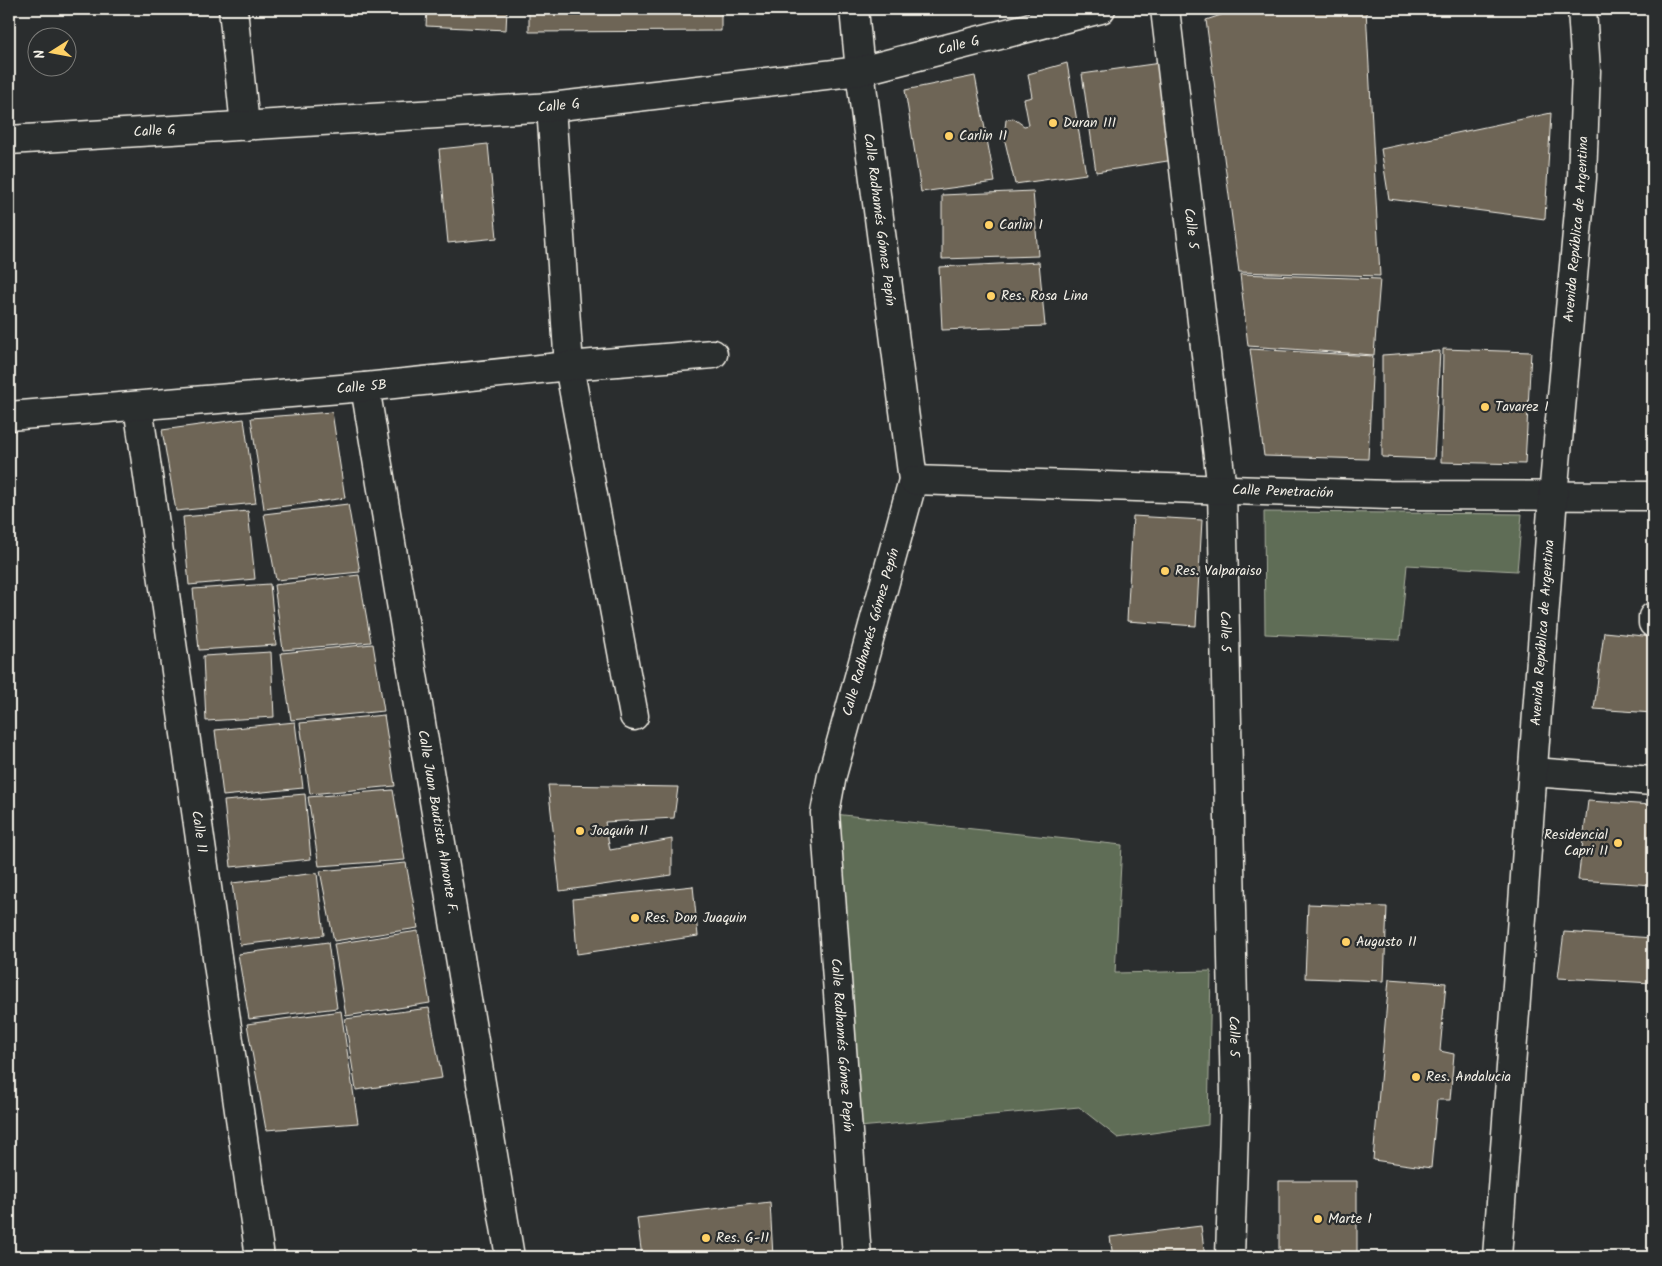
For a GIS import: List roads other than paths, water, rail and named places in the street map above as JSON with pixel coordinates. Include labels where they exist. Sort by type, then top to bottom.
[{"type":"street","points":[[233,9],[246,126]]},
{"type":"street","name":"Calle Radhamés Gómez Pepín","points":[[854,9],[860,71],[913,480],[832,775],[825,813],[856,1257]]},
{"type":"street","name":"Calle G","points":[[9,140],[551,107],[860,71],[1101,9]]},
{"type":"street","name":"Calle 5","points":[[1165,9],[1222,490],[1235,1096],[1230,1257]]},
{"type":"street","name":"Avenida República de Argentina","points":[[1497,1257],[1553,496],[1582,178],[1586,71],[1582,9]]},
{"type":"street","points":[[551,107],[569,366],[634,716]]},
{"type":"street","name":"Calle 5B","points":[[9,416],[365,387],[569,366],[713,354]]},
{"type":"street","name":"Calle Juan Bautista Almonte F.","points":[[365,387],[510,1257]]},
{"type":"street","name":"Calle 11","points":[[138,406],[260,1257]]},
{"type":"street","name":"Calle Penetración","points":[[913,480],[1389,495],[1653,496]]},
{"type":"street","points":[[1653,617],[1653,624]]},
{"type":"street","points":[[1533,772],[1653,781]]},
{"type":"place","name":"Duran III","points":[[1053,123]]},
{"type":"place","name":"Carlin II","points":[[949,136]]},
{"type":"place","name":"Carlin I","points":[[989,225]]},
{"type":"place","name":"Res. Rosa Lina","points":[[991,296]]},
{"type":"place","name":"Tavarez I","points":[[1485,407]]},
{"type":"place","name":"Res. Valparaiso","points":[[1165,571]]},
{"type":"place","name":"Joaquín II","points":[[580,831]]},
{"type":"place","name":"Residencial Capri II","points":[[1618,843]]},
{"type":"place","name":"Res. Don Juaquin","points":[[635,918]]},
{"type":"place","name":"Augusto II","points":[[1346,942]]},
{"type":"place","name":"Res. Andalucia","points":[[1416,1077]]},
{"type":"place","name":"Marte I","points":[[1318,1219]]},
{"type":"place","name":"Res. G-11","points":[[706,1238]]}]
